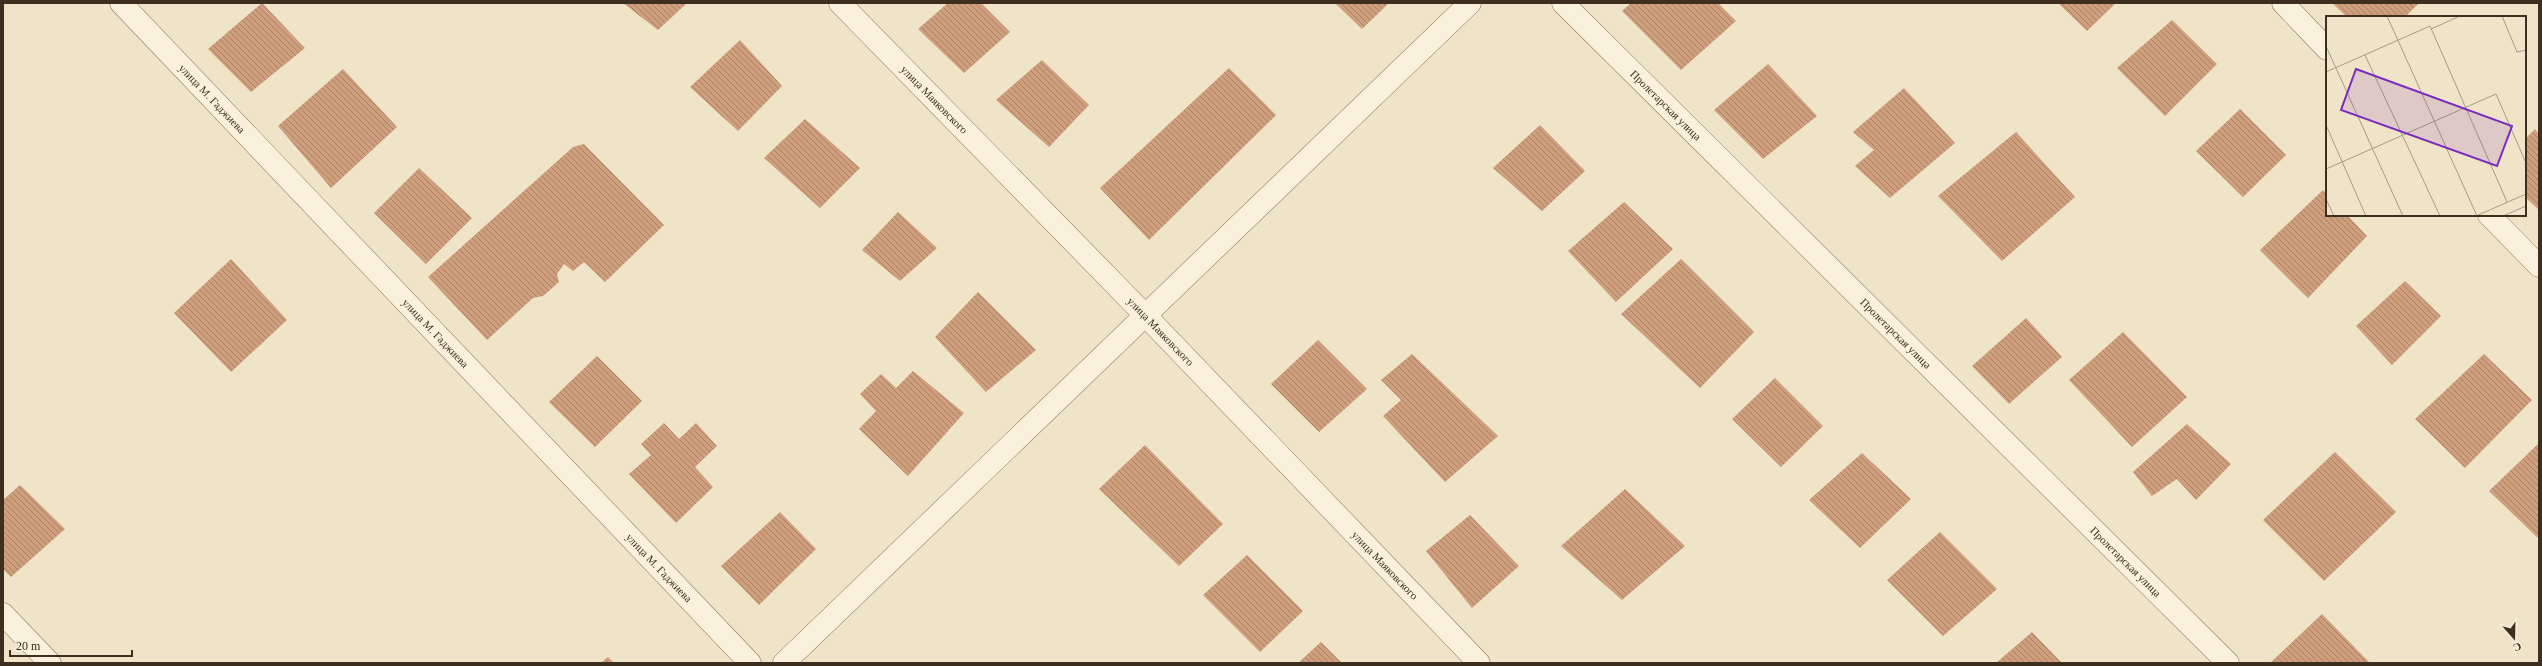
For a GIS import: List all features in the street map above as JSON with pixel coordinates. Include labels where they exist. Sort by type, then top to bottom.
[{"type":"street","name":"улица М. Гаджиева","points":[[121,3],[750,663]]},
{"type":"street","name":"улица Маяковского","points":[[840,3],[1145,316],[1479,663]]},
{"type":"street","points":[[784,663],[1470,3]]},
{"type":"street","name":"Пролетарская улица","points":[[1563,3],[2228,663]]},
{"type":"street","points":[[2283,3],[2326,48]]},
{"type":"street","points":[[2490,216],[2539,266]]},
{"type":"street","points":[[3,614],[50,663]]},
{"type":"building","points":[[262,3],[305,48],[251,92],[208,49]]},
{"type":"building","points":[[623,3],[687,3],[658,30]]},
{"type":"building","points":[[948,3],[981,3],[1010,32],[964,73],[918,29]]},
{"type":"building","points":[[1335,3],[1389,3],[1362,29]]},
{"type":"building","points":[[1631,3],[1718,3],[1736,21],[1681,70],[1622,11]]},
{"type":"building","points":[[2058,3],[2116,3],[2087,31]]},
{"type":"building","points":[[2332,3],[2419,3],[2406,16],[2346,16]]},
{"type":"building","points":[[2172,20],[2217,64],[2165,116],[2117,68]]},
{"type":"building","points":[[740,40],[782,86],[738,131],[690,87]]},
{"type":"building","points":[[1042,60],[1089,105],[1049,147],[996,100]]},
{"type":"building","points":[[1768,64],[1817,116],[1763,159],[1714,110]]},
{"type":"building","points":[[1229,68],[1276,115],[1149,240],[1100,188]]},
{"type":"building","points":[[343,69],[397,127],[331,188],[278,126]]},
{"type":"building","points":[[1904,88],[1955,143],[1890,198],[1855,166],[1874,150],[1853,132]]},
{"type":"building","points":[[2240,109],[2286,155],[2243,197],[2196,151]]},
{"type":"building","points":[[805,119],[860,168],[820,208],[764,158]]},
{"type":"building","points":[[1540,125],[1585,171],[1542,211],[1493,168]]},
{"type":"building","points":[[2535,129],[2539,134],[2539,210],[2526,198],[2526,138]]},
{"type":"building","points":[[2016,132],[2075,197],[2002,261],[1938,196]]},
{"type":"building","points":[[584,144],[664,225],[605,282],[584,262],[573,271],[564,264],[557,274],[559,282],[543,296],[533,298],[487,340],[428,277],[573,147]]},
{"type":"building","points":[[419,168],[472,218],[426,264],[374,213]]},
{"type":"building","points":[[2323,190],[2326,193],[2326,216],[2348,216],[2367,236],[2308,298],[2260,250]]},
{"type":"building","points":[[1624,202],[1673,249],[1616,302],[1568,251]]},
{"type":"building","points":[[898,212],[937,248],[900,281],[862,250]]},
{"type":"building","points":[[231,259],[287,320],[231,372],[174,313]]},
{"type":"building","points":[[1681,259],[1754,332],[1700,388],[1621,314]]},
{"type":"building","points":[[2405,281],[2441,316],[2392,365],[2356,326]]},
{"type":"building","points":[[978,292],[1036,350],[986,392],[935,337]]},
{"type":"building","points":[[2026,318],[2062,357],[2009,404],[1972,366]]},
{"type":"building","points":[[2123,332],[2187,397],[2132,447],[2069,380]]},
{"type":"building","points":[[1318,340],[1367,389],[1319,432],[1271,384]]},
{"type":"building","points":[[1412,354],[1498,436],[1445,482],[1383,416],[1401,400],[1381,380]]},
{"type":"building","points":[[2484,354],[2532,400],[2465,468],[2415,419]]},
{"type":"building","points":[[597,356],[642,401],[595,447],[549,402]]},
{"type":"building","points":[[913,371],[964,413],[908,476],[859,429],[876,411],[860,394],[881,374],[896,388]]},
{"type":"building","points":[[1775,378],[1823,426],[1781,467],[1732,419]]},
{"type":"building","points":[[664,423],[679,439],[696,423],[717,446],[695,467],[713,487],[676,523],[629,474],[651,455],[641,444]]},
{"type":"building","points":[[2187,424],[2231,464],[2196,500],[2177,479],[2152,496],[2133,472]]},
{"type":"building","points":[[2539,443],[2539,539],[2489,491]]},
{"type":"building","points":[[1145,445],[1223,524],[1179,566],[1099,489]]},
{"type":"building","points":[[2335,452],[2396,512],[2324,581],[2263,520]]},
{"type":"building","points":[[1862,453],[1911,499],[1860,548],[1809,500]]},
{"type":"building","points":[[20,485],[65,529],[11,577],[3,569],[3,500]]},
{"type":"building","points":[[1625,489],[1685,546],[1622,600],[1561,546]]},
{"type":"building","points":[[780,512],[816,549],[759,605],[721,566]]},
{"type":"building","points":[[1470,515],[1519,566],[1472,608],[1426,551]]},
{"type":"building","points":[[1940,532],[1997,589],[1943,636],[1887,580]]},
{"type":"building","points":[[1247,555],[1303,611],[1260,652],[1203,595]]},
{"type":"building","points":[[2322,614],[2370,663],[2270,663]]},
{"type":"building","points":[[2032,632],[2062,663],[1996,663]]},
{"type":"building","points":[[1321,642],[1342,663],[1298,663]]},
{"type":"building","points":[[608,657],[614,663],[601,663]]}]
